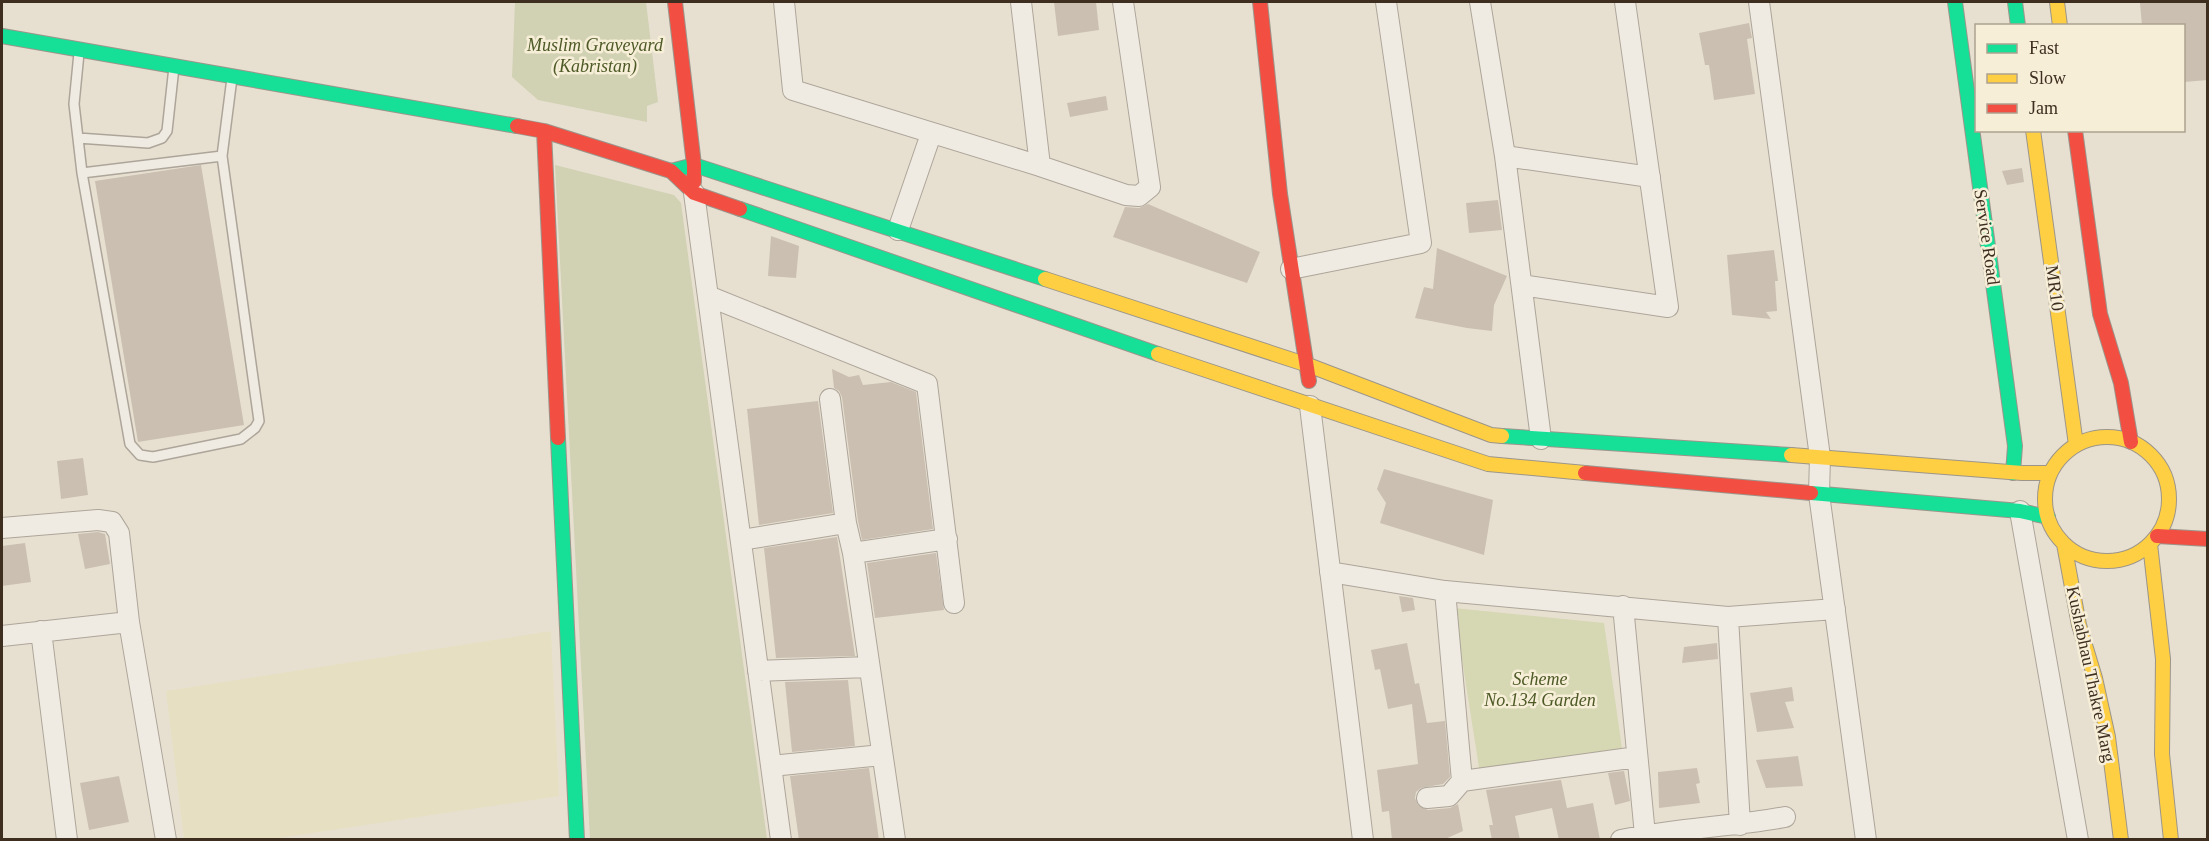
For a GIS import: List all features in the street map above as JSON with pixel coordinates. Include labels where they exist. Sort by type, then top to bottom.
[{"type":"street","points":[[675,2],[694,165],[694,193],[781,840]]},
{"type":"street","points":[[784,2],[793,90],[1126,195],[1140,196],[1150,187],[1123,2]]},
{"type":"street","points":[[1021,2],[1040,166]]},
{"type":"street","points":[[1260,2],[1280,194],[1308,366],[1310,406],[1363,840]]},
{"type":"street","points":[[1291,269],[1421,243],[1386,2]]},
{"type":"street","points":[[1480,2],[1504,156],[1541,439]]},
{"type":"street","points":[[1522,285],[1668,307],[1625,2]]},
{"type":"street","points":[[1759,2],[1820,457],[1819,494],[1866,840]]},
{"type":"street","name":"Service Road","points":[[1955,2],[2015,446],[2013,473]]},
{"type":"street","points":[[2015,2],[2018,24]]},
{"type":"street","points":[[2057,2],[2060,24]]},
{"type":"street","points":[[2,36],[544,131],[672,171],[694,193],[1310,406],[1488,464],[2020,511],[2048,517]]},
{"type":"street","points":[[544,131],[577,840]]},
{"type":"street","name":"MR10","points":[[2033,132],[2076,445]]},
{"type":"street","points":[[2075,132],[2100,314],[2121,383],[2131,442]]},
{"type":"street","points":[[898,230],[931,134]]},
{"type":"street","points":[[1504,156],[1650,177]]},
{"type":"street","points":[[672,171],[694,165],[898,230],[1308,366],[1491,435],[1820,457],[2013,473],[2050,473]]},
{"type":"street","points":[[708,296],[927,384],[954,603]]},
{"type":"street","points":[[830,399],[846,523],[853,553],[895,840]]},
{"type":"street","points":[[2117,438],[2131,442],[2148,453],[2160,469],[2168,487],[2168,507],[2163,526],[2153,540],[2130,557],[2107,562],[2084,557],[2064,544],[2054,532],[2045,502],[2046,488],[2050,473],[2066,453],[2076,445],[2089,440],[2117,438]]},
{"type":"street","points":[[2020,511],[2078,840]]},
{"type":"street","points":[[2,528],[98,520],[112,522],[119,532],[129,622],[166,840]]},
{"type":"street","points":[[741,540],[846,523]]},
{"type":"street","points":[[853,553],[947,539]]},
{"type":"street","points":[[2153,540],[2208,539]]},
{"type":"street","points":[[2153,540],[2163,659],[2162,754],[2171,840]]},
{"type":"street","name":"Kushabhau Thakre Marg","points":[[2064,544],[2079,625],[2095,678],[2108,736],[2121,840]]},
{"type":"street","points":[[1330,572],[1445,591],[1728,617],[1835,609]]},
{"type":"street","points":[[1445,591],[1462,781]]},
{"type":"street","points":[[1623,606],[1646,834]]},
{"type":"street","points":[[1728,617],[1740,825]]},
{"type":"street","points":[[2,636],[129,622]]},
{"type":"street","points":[[40,631],[67,840]]},
{"type":"street","points":[[758,671],[869,667]]},
{"type":"street","points":[[771,766],[882,755]]},
{"type":"street","points":[[1427,798],[1449,796],[1462,781],[1637,758]]},
{"type":"street","points":[[1621,840],[1646,834],[1740,825],[1785,817]]},
{"type":"lane","points":[[79,50],[75,104],[82,173],[130,444],[140,454],[153,457],[241,440],[255,429],[259,421],[222,156],[232,75]]},
{"type":"lane","points":[[78,138],[148,143],[162,138],[167,131],[174,65]]},
{"type":"lane","points":[[82,173],[222,156]]},
{"type":"shaded area","points":[[551,631],[559,796],[272,839],[184,839],[166,691]]},
{"type":"green space","name":"Muslim Graveyard (Kabristan)","points":[[515,2],[646,2],[658,102],[647,106],[647,122],[538,100],[512,77]]},
{"type":"green space","points":[[555,165],[674,195],[681,203],[767,839],[590,839]]},
{"type":"green space","name":"Scheme No.134 Garden","points":[[1454,608],[1604,623],[1623,755],[1480,774]]},
{"type":"building","points":[[1054,2],[1096,2],[1099,30],[1058,36]]},
{"type":"building","points":[[2206,2],[2208,80],[2185,82],[2185,24],[2142,24],[2140,3]]},
{"type":"building","points":[[1749,23],[1752,38],[1747,39],[1755,94],[1714,100],[1709,65],[1705,65],[1699,33]]},
{"type":"building","points":[[1106,96],[1108,110],[1070,117],[1067,103]]},
{"type":"building","points":[[201,165],[244,425],[138,442],[95,181]]},
{"type":"building","points":[[2022,168],[2024,182],[2007,185],[2002,171]]},
{"type":"building","points":[[1498,200],[1502,230],[1469,233],[1466,203]]},
{"type":"building","points":[[1148,204],[1260,252],[1247,283],[1113,237],[1125,207],[1139,208]]},
{"type":"building","points":[[771,236],[799,246],[796,278],[768,276]]},
{"type":"building","points":[[1437,248],[1507,276],[1494,305],[1492,331],[1415,318],[1424,287],[1433,289]]},
{"type":"building","points":[[1774,250],[1778,281],[1775,281],[1777,311],[1766,312],[1771,319],[1732,315],[1727,255]]},
{"type":"building","points":[[832,369],[849,377],[859,375],[863,385],[891,382],[916,392],[933,529],[862,540],[842,397],[834,388]]},
{"type":"building","points":[[818,401],[833,513],[759,525],[747,409]]},
{"type":"building","points":[[83,458],[88,495],[61,499],[57,461]]},
{"type":"building","points":[[1384,469],[1493,500],[1484,555],[1380,523],[1386,503],[1377,489]]},
{"type":"building","points":[[98,532],[105,534],[110,564],[85,569],[78,534]]},
{"type":"building","points":[[837,537],[855,656],[776,658],[764,548]]},
{"type":"building","points":[[25,543],[31,582],[2,586],[2,546]]},
{"type":"building","points":[[936,553],[944,610],[875,618],[867,563]]},
{"type":"building","points":[[1399,596],[1413,598],[1415,610],[1402,612]]},
{"type":"building","points":[[1407,643],[1415,684],[1419,683],[1427,723],[1445,721],[1450,777],[1443,784],[1421,788],[1416,792],[1415,798],[1418,805],[1428,810],[1450,808],[1458,804],[1463,831],[1443,840],[1392,840],[1389,811],[1382,812],[1377,770],[1418,764],[1412,704],[1388,709],[1380,669],[1375,670],[1371,650]]},
{"type":"building","points":[[1717,643],[1718,659],[1682,663],[1684,647]]},
{"type":"building","points":[[848,680],[855,746],[792,752],[785,682]]},
{"type":"building","points":[[1792,687],[1794,701],[1785,702],[1794,728],[1757,732],[1750,693]]},
{"type":"building","points":[[1798,756],[1803,786],[1766,788],[1756,760]]},
{"type":"building","points":[[869,768],[879,840],[799,840],[790,776]]},
{"type":"building","points":[[1697,768],[1700,783],[1696,784],[1700,803],[1659,808],[1658,772]]},
{"type":"building","points":[[1624,771],[1630,801],[1615,805],[1608,773]]},
{"type":"building","points":[[119,776],[129,822],[89,830],[80,783]]},
{"type":"building","points":[[1561,780],[1567,808],[1593,803],[1600,840],[1559,840],[1552,808],[1515,816],[1520,840],[1492,840],[1489,825],[1493,825],[1486,790]]},
{"type":"traffic: fast","points":[[1955,2],[2015,446],[2013,473]]},
{"type":"traffic: fast","points":[[2015,2],[2018,24]]},
{"type":"traffic: fast","points":[[2,36],[517,126]]},
{"type":"traffic: fast","points":[[671,171],[694,165],[1045,279]]},
{"type":"traffic: fast","points":[[740,209],[1158,354]]},
{"type":"traffic: fast","points":[[1502,436],[1791,455]]},
{"type":"traffic: fast","points":[[558,438],[577,840]]},
{"type":"traffic: fast","points":[[1811,493],[2020,511],[2048,517]]},
{"type":"traffic: slow","points":[[2057,2],[2060,24]]},
{"type":"traffic: slow","points":[[2033,132],[2076,445]]},
{"type":"traffic: slow","points":[[1045,279],[1308,365],[1491,435],[1502,436]]},
{"type":"traffic: slow","points":[[1158,354],[1488,464],[1585,473]]},
{"type":"traffic: slow","points":[[2107,437],[2131,442],[2151,455],[2164,475],[2169,499],[2164,523],[2151,543],[2131,556],[2107,561],[2083,556],[2063,543],[2050,523],[2045,499],[2050,475],[2063,455],[2083,442],[2107,437]]},
{"type":"traffic: slow","points":[[1791,455],[2022,473],[2050,473]]},
{"type":"traffic: slow","points":[[2064,544],[2079,625],[2095,678],[2108,737],[2121,840]]},
{"type":"traffic: slow","points":[[2150,544],[2163,659],[2162,754],[2171,840]]},
{"type":"traffic: jam","points":[[675,2],[694,182]]},
{"type":"traffic: jam","points":[[1260,2],[1280,194],[1309,381]]},
{"type":"traffic: jam","points":[[517,126],[544,131],[671,171],[694,193],[740,209]]},
{"type":"traffic: jam","points":[[544,131],[558,438]]},
{"type":"traffic: jam","points":[[2075,132],[2100,314],[2121,383],[2131,442]]},
{"type":"traffic: jam","points":[[1585,473],[1811,493]]},
{"type":"traffic: jam","points":[[2157,536],[2208,539]]}]
